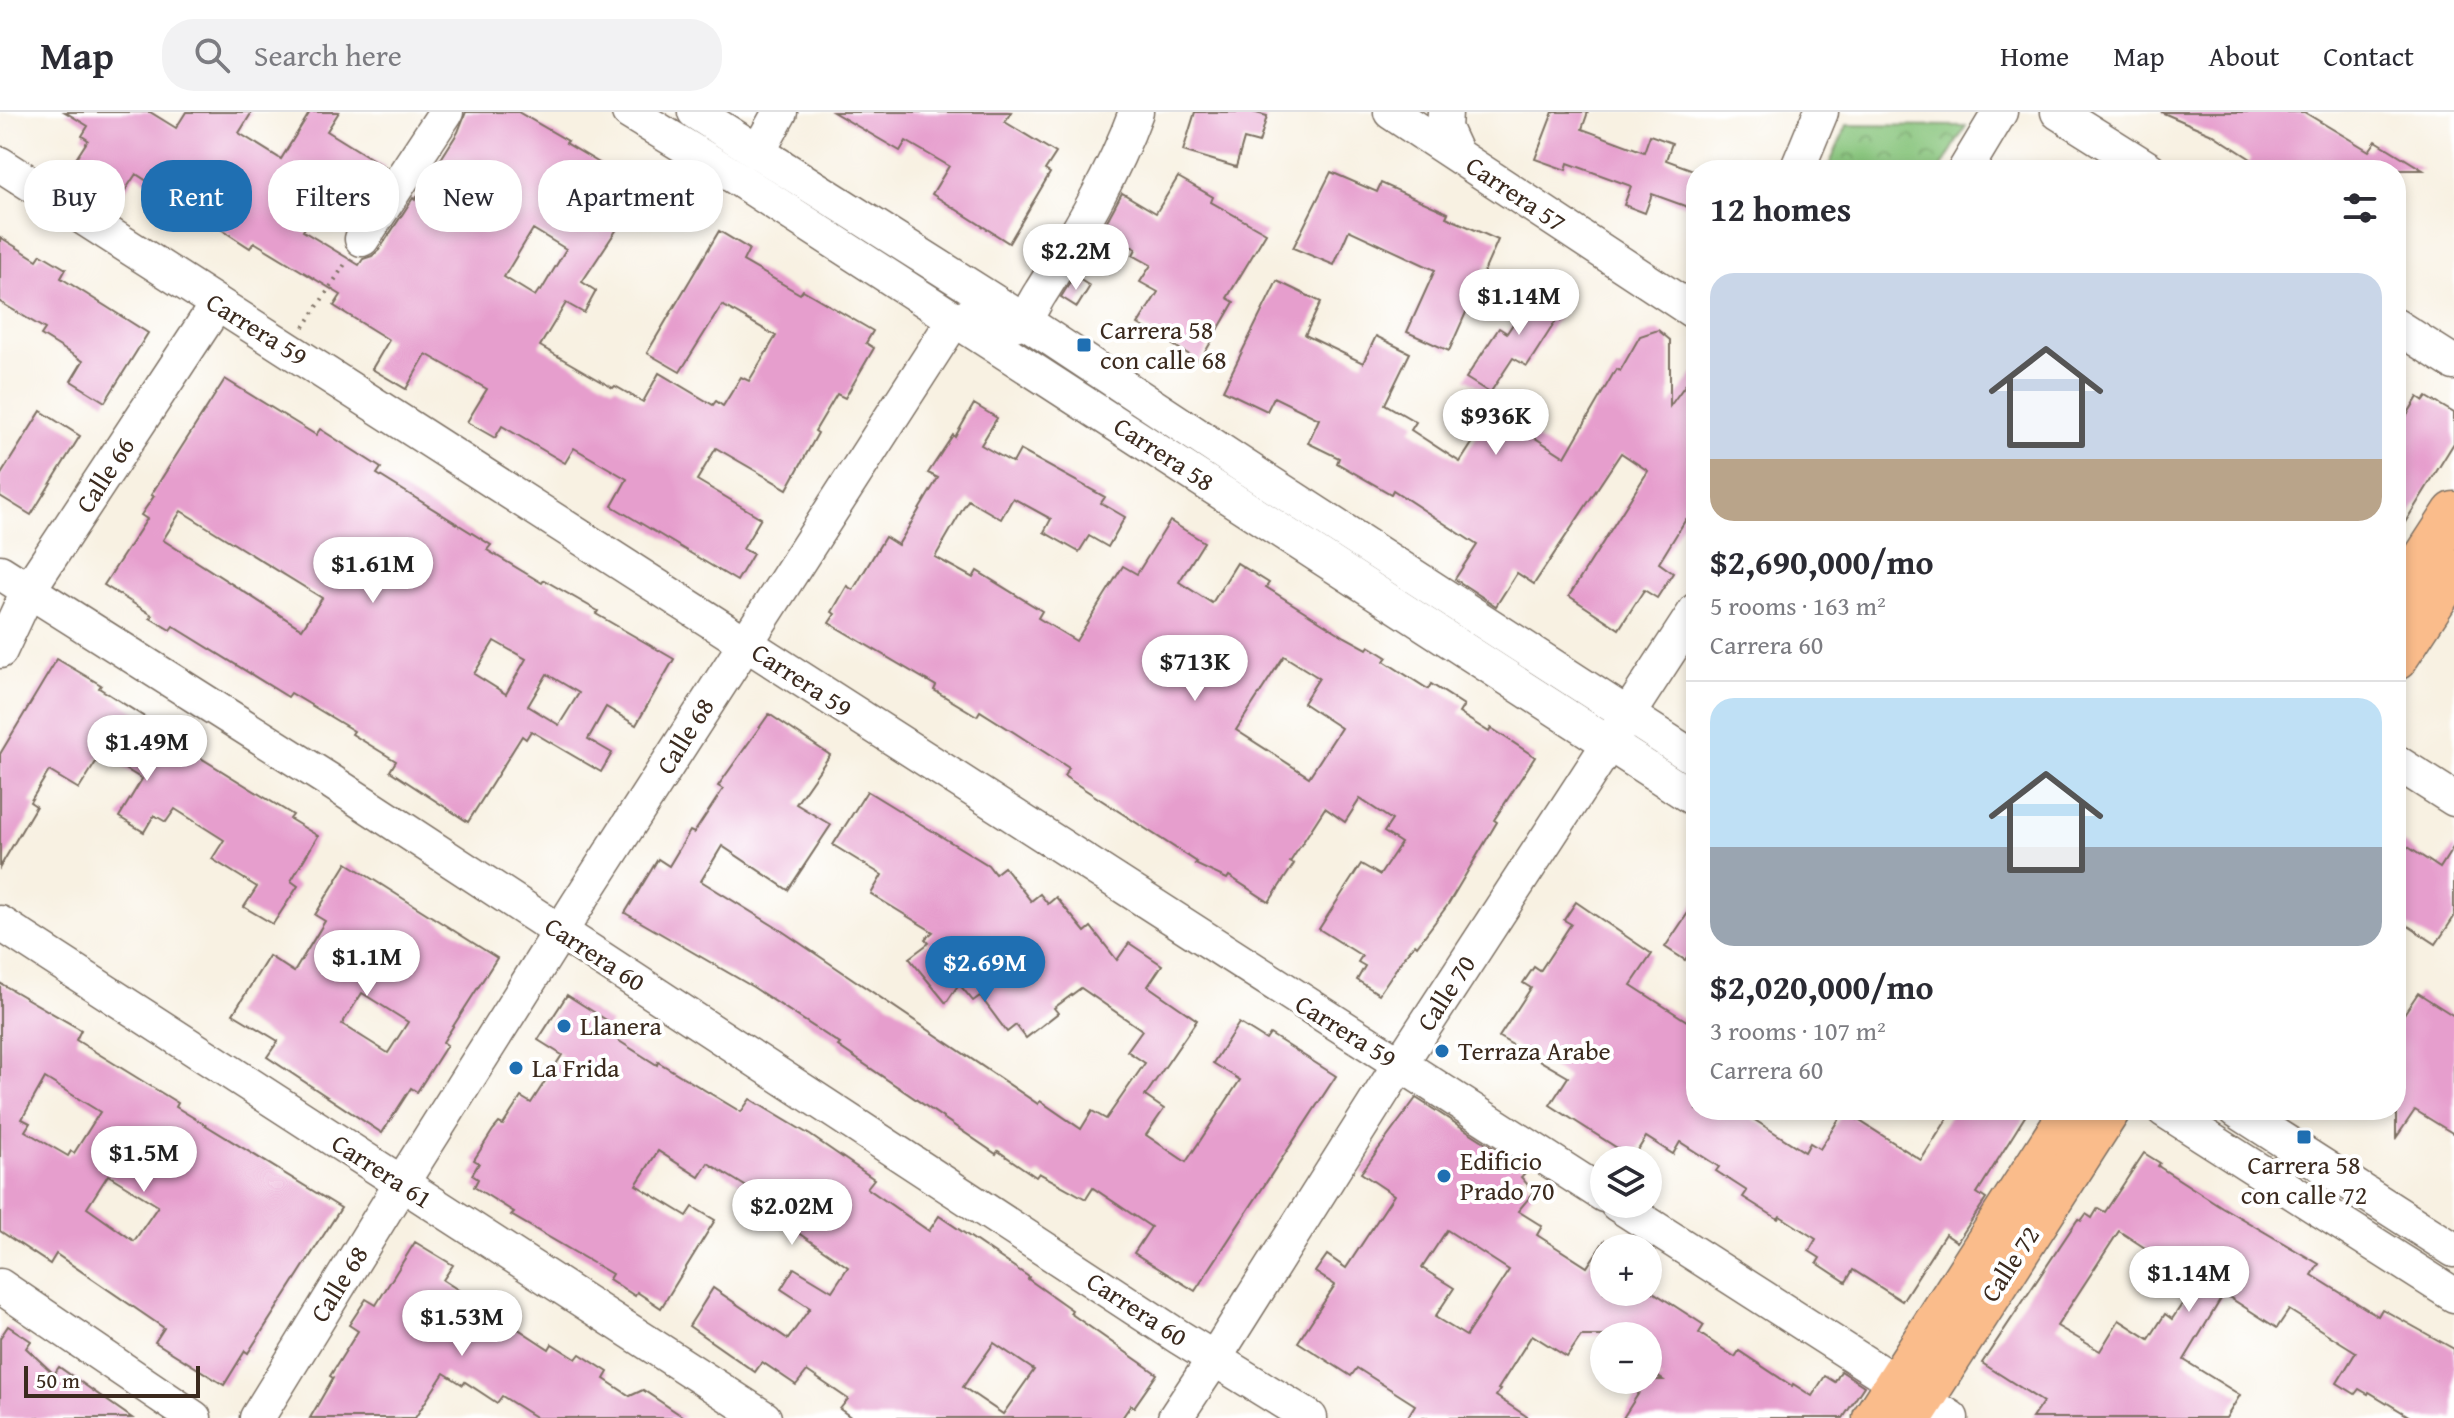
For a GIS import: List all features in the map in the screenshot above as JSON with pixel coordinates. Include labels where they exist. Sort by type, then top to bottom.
[{"type":"main road","points":[[2406,587],[2454,513]]},
{"type":"main road","points":[[2406,644],[2454,570]]},
{"type":"main road","name":"Calle 72","points":[[1920,1405],[2067,1120]]},
{"type":"main road","name":"Calle 72","points":[[1874,1418],[1920,1405],[2103,1120]]},
{"type":"street","points":[[362,239],[446,112]]},
{"type":"street","name":"Carrera 58","points":[[629,112],[755,166],[1023,320],[1242,465],[1619,728],[1686,791]]},
{"type":"street","name":"Carrera 58","points":[[695,112],[755,166],[954,320],[1619,728],[1686,755]]},
{"type":"street","points":[[755,166],[780,112]]},
{"type":"street","points":[[954,320],[973,315],[1008,325],[1023,320],[1074,240],[1126,139],[1136,112]]},
{"type":"street","name":"Carrera 57","points":[[1391,112],[1686,306]]},
{"type":"street","name":"Carrera 57","points":[[1445,112],[1444,128],[1456,154]]},
{"type":"street","points":[[1801,160],[1821,112]]},
{"type":"street","points":[[1971,160],[2000,112]]},
{"type":"street","points":[[2058,112],[2134,160]]},
{"type":"street","name":"Carrera 59","points":[[0,164],[1590,1186]]},
{"type":"street","name":"Calle 66","points":[[0,651],[29,589],[217,304]]},
{"type":"street","name":"Calle 68","points":[[257,1418],[401,1184],[745,642],[954,320]]},
{"type":"street","points":[[2406,332],[2454,363]]},
{"type":"street","name":"Carrera 60","points":[[0,572],[314,770],[1214,1359],[1310,1418]]},
{"type":"street","name":"Calle 70","points":[[1175,1418],[1400,1064],[1686,625]]},
{"type":"street","points":[[2406,768],[2454,799]]},
{"type":"street","name":"Carrera 61","points":[[0,923],[764,1418]]},
{"type":"street","points":[[2180,1120],[2441,1287],[2452,1248],[2252,1120]]},
{"type":"street","points":[[1638,1218],[1920,1405]]},
{"type":"street","points":[[0,1286],[194,1418]]},
{"type":"path","points":[[289,349],[362,239]]},
{"type":"green space","points":[[1847,125],[1966,126],[1946,160],[1831,160]]},
{"type":"building","points":[[65,112],[150,112],[176,128],[186,112],[252,112],[239,133],[281,159],[310,112],[339,112],[327,131],[374,160],[268,160],[268,232],[305,232],[359,265],[379,250],[391,232],[399,232],[399,219],[413,198],[415,232],[522,232],[522,160],[440,160],[466,112],[518,112],[594,160],[538,160],[538,232],[615,232],[582,282],[596,291],[584,313],[566,303],[540,346],[643,402],[659,373],[713,405],[716,401],[723,406],[741,377],[749,381],[776,336],[722,305],[680,372],[647,353],[721,232],[749,249],[743,261],[800,294],[803,290],[873,331],[866,343],[874,348],[845,398],[837,394],[787,489],[716,448],[697,480],[761,518],[743,549],[753,554],[737,581],[612,506],[627,479],[574,448],[565,463],[502,426],[495,438],[467,422],[487,389],[426,354],[406,389],[372,369],[389,340],[334,306],[341,295],[254,242],[250,248],[225,232],[252,232],[252,160],[141,160],[141,177],[136,174],[125,190],[125,160],[75,160],[88,140],[82,136],[88,126]],"holes":[[[533,229],[566,249],[535,296],[504,277]]]},
{"type":"building","points":[[833,112],[1011,112],[1005,122],[1056,153],[1045,170],[1050,173],[1009,243],[932,194],[949,166],[906,141],[900,151]]},
{"type":"building","points":[[1195,112],[1253,112],[1267,116],[1259,143],[1244,139],[1236,167],[1183,151]]},
{"type":"building","points":[[1553,112],[1588,112],[1582,129],[1644,152],[1650,135],[1672,143],[1666,160],[1686,167],[1686,206],[1652,194],[1645,213],[1624,205],[1631,186],[1568,163],[1566,170],[1535,159]]},
{"type":"building","points":[[2161,112],[2304,112],[2369,151],[2376,141],[2423,170],[2406,170],[2406,160],[2250,160],[2212,134]]},
{"type":"building","points":[[1331,172],[1377,192],[1381,183],[1498,240],[1449,351],[1407,332],[1435,270],[1349,230],[1334,265],[1293,248]]},
{"type":"building","points":[[1178,177],[1213,197],[1211,202],[1266,233],[1227,298],[1234,302],[1200,361],[1138,324],[1158,292],[1140,282],[1151,265],[1133,255],[1136,249],[1102,230],[1122,193],[1156,213]]},
{"type":"building","points":[[0,237],[37,260],[41,254],[66,269],[61,278],[148,333],[105,402],[71,381],[83,361],[41,335],[45,329],[0,302]]},
{"type":"building","points":[[1074,276],[1090,286],[1077,307],[1061,297]]},
{"type":"building","points":[[1542,280],[1567,295],[1557,310],[1561,313],[1527,366],[1513,358],[1490,393],[1466,378],[1499,328],[1507,333]]},
{"type":"building","points":[[1277,281],[1321,302],[1305,335],[1363,363],[1376,336],[1410,353],[1385,404],[1416,422],[1411,430],[1460,462],[1497,405],[1519,419],[1515,425],[1565,457],[1616,369],[1620,371],[1640,336],[1658,330],[1670,340],[1670,406],[1686,384],[1686,519],[1659,563],[1673,573],[1657,598],[1644,590],[1619,629],[1569,596],[1648,471],[1621,453],[1534,584],[1517,573],[1496,606],[1455,579],[1477,545],[1393,490],[1391,494],[1337,463],[1339,458],[1308,443],[1319,419],[1274,397],[1267,411],[1223,390]]},
{"type":"building","points":[[225,379],[316,435],[320,429],[381,468],[377,474],[491,545],[487,550],[542,583],[544,580],[598,611],[596,614],[674,659],[636,725],[606,707],[588,739],[612,753],[601,772],[531,731],[526,739],[522,736],[468,822],[390,771],[396,761],[352,734],[354,731],[291,693],[288,697],[173,626],[170,630],[104,585],[147,519],[141,515],[154,496],[151,495]],"holes":[[[181,511],[322,598],[302,629],[163,540]],[[494,641],[526,659],[506,694],[474,674]],[[547,674],[579,693],[559,725],[528,706]]]},
{"type":"building","points":[[2418,397],[2424,401],[2427,397],[2454,413],[2454,443],[2406,521],[2406,417]]},
{"type":"building","points":[[974,404],[997,418],[981,445],[1013,463],[1020,450],[1105,497],[1101,503],[1125,517],[1108,547],[1089,536],[1079,552],[1044,532],[1051,519],[1013,498],[1001,519],[968,500],[935,557],[973,578],[977,571],[1042,611],[1038,618],[1076,641],[1123,566],[1137,574],[1170,521],[1204,542],[1179,582],[1212,603],[1237,563],[1269,583],[1266,587],[1345,637],[1387,657],[1384,661],[1428,689],[1431,684],[1464,705],[1459,713],[1489,732],[1491,728],[1535,757],[1494,820],[1497,822],[1447,906],[1417,946],[1415,944],[1404,957],[1379,994],[1357,980],[1365,966],[1358,962],[1362,956],[1319,929],[1361,864],[1380,875],[1401,843],[1384,832],[1392,820],[1360,799],[1345,822],[1325,808],[1290,862],[1294,864],[1269,902],[1229,876],[1227,879],[1195,864],[1197,862],[1064,776],[1069,768],[980,711],[977,716],[934,690],[936,686],[829,623],[847,586],[853,590],[885,537],[898,545],[938,478],[928,473],[953,435],[955,437]],"holes":[[[1284,656],[1319,678],[1303,703],[1341,728],[1309,777],[1236,730]]]},
{"type":"building","points":[[41,411],[80,436],[31,515],[0,496],[0,476]]},
{"type":"building","points":[[57,659],[101,685],[99,688],[157,725],[154,729],[293,815],[290,819],[318,836],[291,881],[298,886],[273,924],[244,907],[257,887],[212,859],[224,840],[175,809],[166,822],[154,815],[144,832],[119,817],[142,779],[101,754],[79,789],[49,771],[30,802],[36,806],[0,867],[0,754]]},
{"type":"building","points":[[769,714],[830,755],[796,804],[831,825],[788,890],[722,846],[701,881],[782,931],[1038,1104],[1040,1101],[1081,1129],[1092,1111],[1106,1119],[1145,1063],[1127,1051],[1142,1030],[1081,988],[1054,1008],[1058,1013],[1026,1038],[1016,1025],[1007,1032],[980,996],[973,1001],[959,984],[946,1003],[909,958],[929,943],[925,939],[933,932],[871,894],[882,875],[833,845],[867,791],[988,865],[995,874],[1004,867],[1031,901],[1040,894],[1048,904],[1056,897],[1085,932],[1091,927],[1117,960],[1129,943],[1162,965],[1148,986],[1197,1020],[1145,1096],[1164,1109],[1146,1135],[1186,1162],[1240,1080],[1213,1063],[1239,1023],[1266,1040],[1270,1034],[1336,1076],[1195,1291],[1134,1253],[1151,1227],[1093,1188],[1086,1199],[1039,1173],[1036,1177],[998,1151],[996,1154],[753,987],[625,913],[658,859],[669,866],[690,831],[694,833],[723,789],[718,786]]},
{"type":"building","points":[[2406,846],[2440,868],[2454,846],[2454,917],[2436,944],[2406,924]]},
{"type":"building","points":[[347,863],[497,958],[443,1042],[447,1045],[417,1092],[411,1088],[382,1133],[267,1057],[278,1041],[233,1014],[269,956],[294,972],[325,921],[315,915]],"holes":[[[362,993],[408,1022],[388,1053],[342,1024]]]},
{"type":"building","points":[[1576,902],[1652,954],[1631,985],[1686,1021],[1686,1120],[1755,1120],[1805,1152],[1810,1143],[1820,1149],[1838,1120],[1858,1120],[1921,1160],[1947,1120],[2023,1120],[1977,1193],[1986,1199],[1957,1242],[1945,1234],[1902,1301],[1853,1270],[1846,1282],[1817,1263],[1820,1258],[1809,1251],[1816,1239],[1743,1197],[1747,1191],[1716,1171],[1719,1167],[1680,1142],[1673,1154],[1646,1137],[1640,1146],[1614,1146],[1550,1105],[1568,1077],[1499,1037],[1531,988],[1523,983],[1534,967],[1540,971],[1571,924],[1564,920]]},
{"type":"building","points":[[1686,916],[1685,960],[1665,947]]},
{"type":"building","points":[[0,983],[81,1030],[76,1040],[178,1103],[176,1107],[341,1208],[224,1385],[155,1342],[164,1328],[56,1254],[50,1264],[0,1231]],"holes":[[[45,1078],[100,1112],[74,1153],[71,1151],[68,1156],[25,1131],[30,1123],[22,1119]],[[108,1175],[158,1206],[134,1241],[87,1208]]]},
{"type":"building","points":[[2418,993],[2454,1016],[2454,1134],[2415,1110],[2396,1138],[2396,1120],[2406,1120],[2406,1011]]},
{"type":"building","points":[[567,995],[611,1023],[605,1032],[657,1065],[658,1062],[741,1112],[750,1099],[810,1135],[874,1179],[867,1188],[929,1231],[939,1216],[1029,1277],[1072,1310],[1070,1313],[1157,1374],[1134,1407],[1131,1405],[1122,1418],[852,1418],[840,1409],[848,1399],[807,1371],[796,1385],[762,1362],[755,1372],[689,1326],[713,1288],[788,1339],[810,1308],[781,1289],[794,1268],[832,1291],[848,1267],[753,1202],[758,1194],[708,1163],[699,1177],[658,1151],[636,1185],[687,1216],[693,1207],[715,1220],[661,1308],[637,1292],[635,1296],[609,1279],[612,1274],[511,1215],[514,1212],[474,1187],[478,1179],[472,1175],[479,1163],[474,1160],[493,1130],[499,1123],[503,1125],[521,1097],[531,1103],[562,1055],[538,1040]],"holes":[[[994,1343],[1034,1370],[1003,1414],[963,1387]]]},
{"type":"building","points":[[1416,1098],[1528,1170],[1521,1177],[1534,1192],[1518,1211],[1542,1226],[1537,1235],[1587,1267],[1590,1262],[1590,1306],[1662,1306],[1662,1298],[1704,1325],[1699,1333],[1735,1357],[1739,1351],[1812,1396],[1825,1376],[1835,1382],[1841,1371],[1864,1386],[1843,1418],[1623,1418],[1638,1394],[1662,1394],[1662,1322],[1590,1322],[1590,1336],[1581,1336],[1567,1357],[1532,1335],[1496,1396],[1529,1418],[1407,1418],[1415,1405],[1357,1368],[1351,1376],[1298,1342],[1335,1285],[1315,1272],[1327,1255],[1346,1268],[1394,1195],[1361,1173]],"holes":[[[1447,1230],[1509,1270],[1466,1336],[1435,1317],[1454,1288],[1422,1268]]]},
{"type":"building","points":[[2144,1153],[2160,1163],[2158,1166],[2222,1207],[2319,1264],[2312,1275],[2378,1316],[2382,1309],[2454,1349],[2454,1418],[2412,1418],[2369,1392],[2359,1389],[2355,1394],[2337,1383],[2356,1352],[2289,1310],[2277,1328],[2224,1294],[2184,1360],[2240,1395],[2226,1418],[2032,1418],[2043,1402],[1982,1363],[2078,1219],[2081,1221],[2086,1214],[2092,1218],[2098,1208],[2105,1212]],"holes":[[[2119,1231],[2197,1282],[2172,1319],[2165,1314],[2149,1339],[2119,1320],[2100,1351],[2057,1326]]]},
{"type":"building","points":[[415,1242],[453,1265],[443,1280],[549,1349],[552,1344],[576,1359],[580,1354],[608,1372],[604,1379],[630,1396],[643,1390],[685,1418],[537,1418],[502,1396],[497,1403],[465,1382],[463,1385],[444,1373],[415,1418],[310,1418],[333,1378],[330,1376],[358,1331],[349,1325],[366,1299],[376,1305]]},
{"type":"building","points":[[8,1326],[31,1341],[26,1348],[54,1374],[59,1367],[132,1418],[0,1418],[0,1338]]},
{"type":"place","name":"Carrera 58 con calle 68","points":[[1084,345]]},
{"type":"place","name":"Llanera","points":[[564,1026]]},
{"type":"place","name":"Terraza Arabe","points":[[1442,1051]]},
{"type":"place","name":"La Frida","points":[[516,1068]]},
{"type":"place","name":"Carrera 58 con calle 72","points":[[2304,1137]]},
{"type":"place","name":"Edificio Prado 70","points":[[1444,1176]]}]
